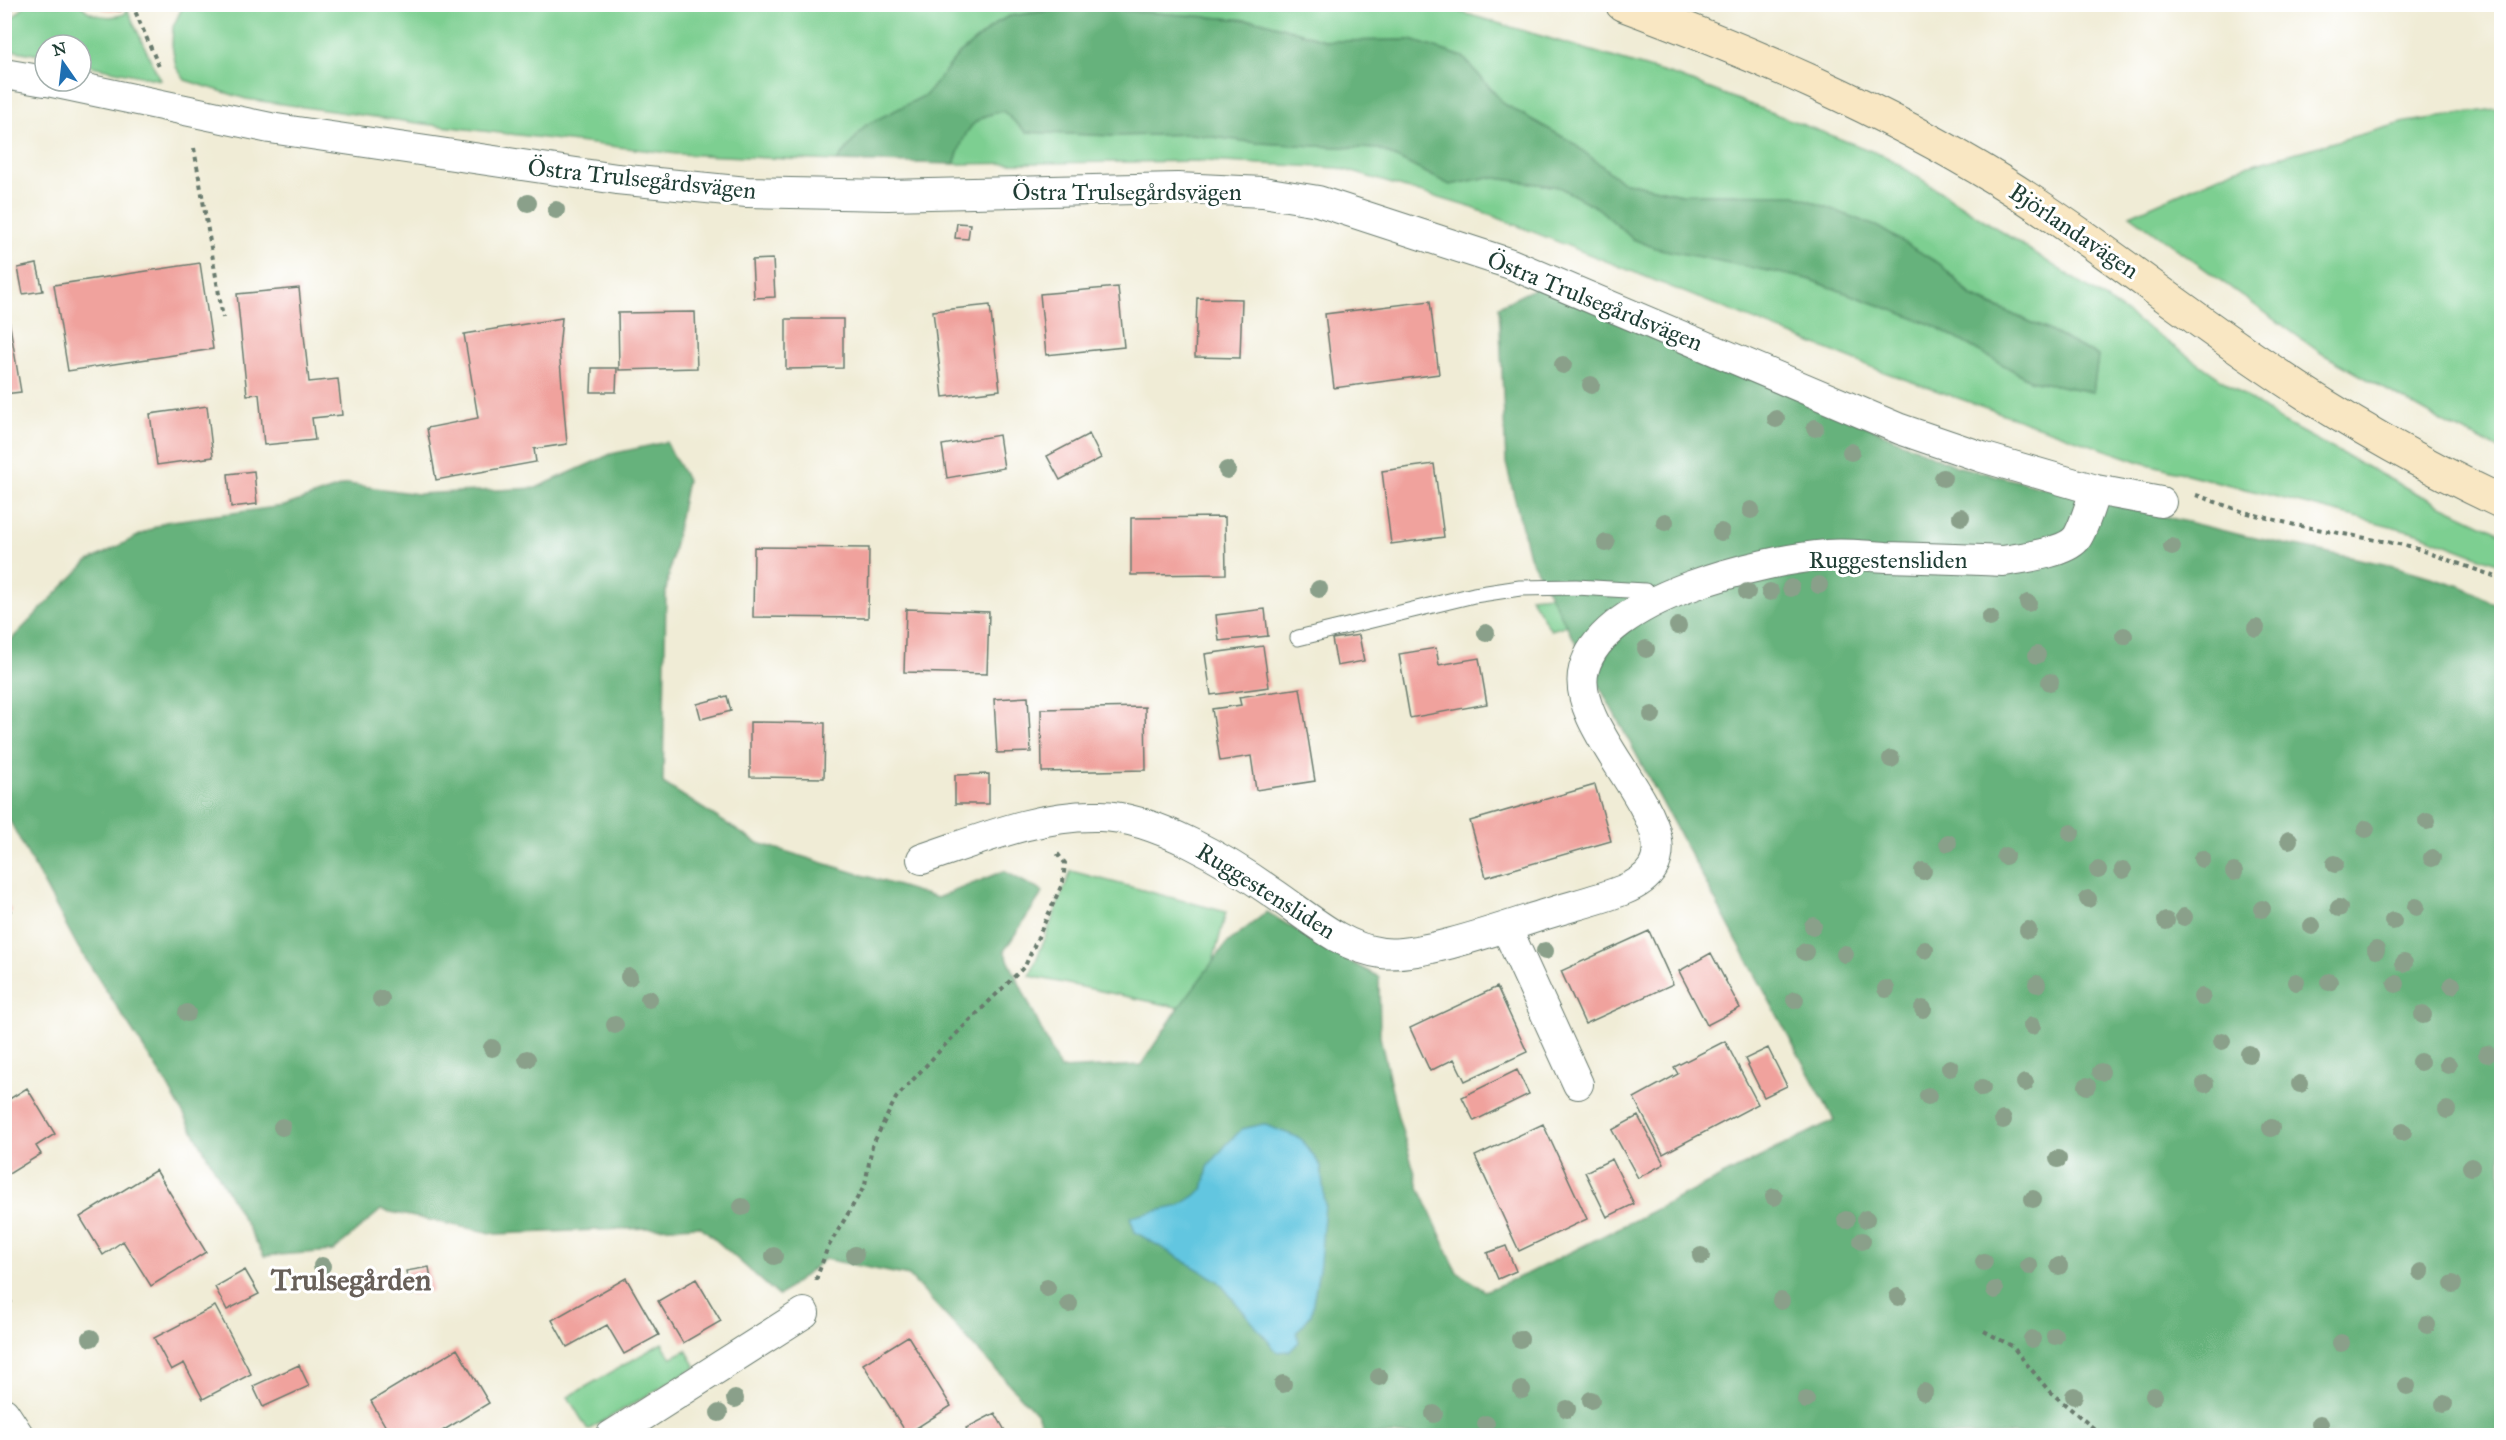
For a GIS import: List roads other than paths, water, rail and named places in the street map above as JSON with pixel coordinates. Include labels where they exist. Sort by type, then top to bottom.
[{"type":"street","name":"Björlandavägen","points":[[1622,4],[1729,44],[1920,133],[2109,254],[2264,366],[2429,468],[2502,502]]},
{"type":"street","name":"Östra Trulsegårdsvägen","points":[[4,74],[33,79]]},
{"type":"street","name":"Östra Trulsegårdsvägen","points":[[93,91],[270,128],[374,145],[617,179],[747,192],[888,195],[1177,188],[1263,192],[1318,201],[1511,264],[1900,429],[1982,457],[2096,490],[2175,497]]},
{"type":"street","name":"Ruggestensliden","points":[[922,859],[1035,824],[1059,819],[1102,815],[1133,821],[1177,838],[1238,868],[1333,934],[1360,948],[1384,954],[1409,952],[1506,927],[1625,890],[1646,878],[1654,869],[1660,852],[1658,837],[1649,816],[1601,739],[1584,694],[1583,670],[1599,641],[1629,614],[1682,590],[1754,567],[1828,554],[2003,561],[2031,556],[2061,548],[2076,539],[2096,490]]},
{"type":"street","points":[[1506,927],[1578,1084]]},
{"type":"street","points":[[611,1436],[804,1313]]},
{"type":"street","points":[[4,1413],[19,1436]]},
{"type":"lane","points":[[1298,638],[1474,595],[1520,588],[1576,587],[1645,591],[1651,603]]},
{"type":"water","points":[[1263,1124],[1300,1138],[1321,1166],[1325,1205],[1320,1264],[1311,1315],[1297,1332],[1299,1342],[1290,1351],[1277,1352],[1218,1281],[1135,1232],[1130,1217],[1179,1206],[1203,1190],[1208,1167],[1226,1145],[1242,1129]]},
{"type":"district","name":"Trulsegården","points":[[351,1280]]}]
